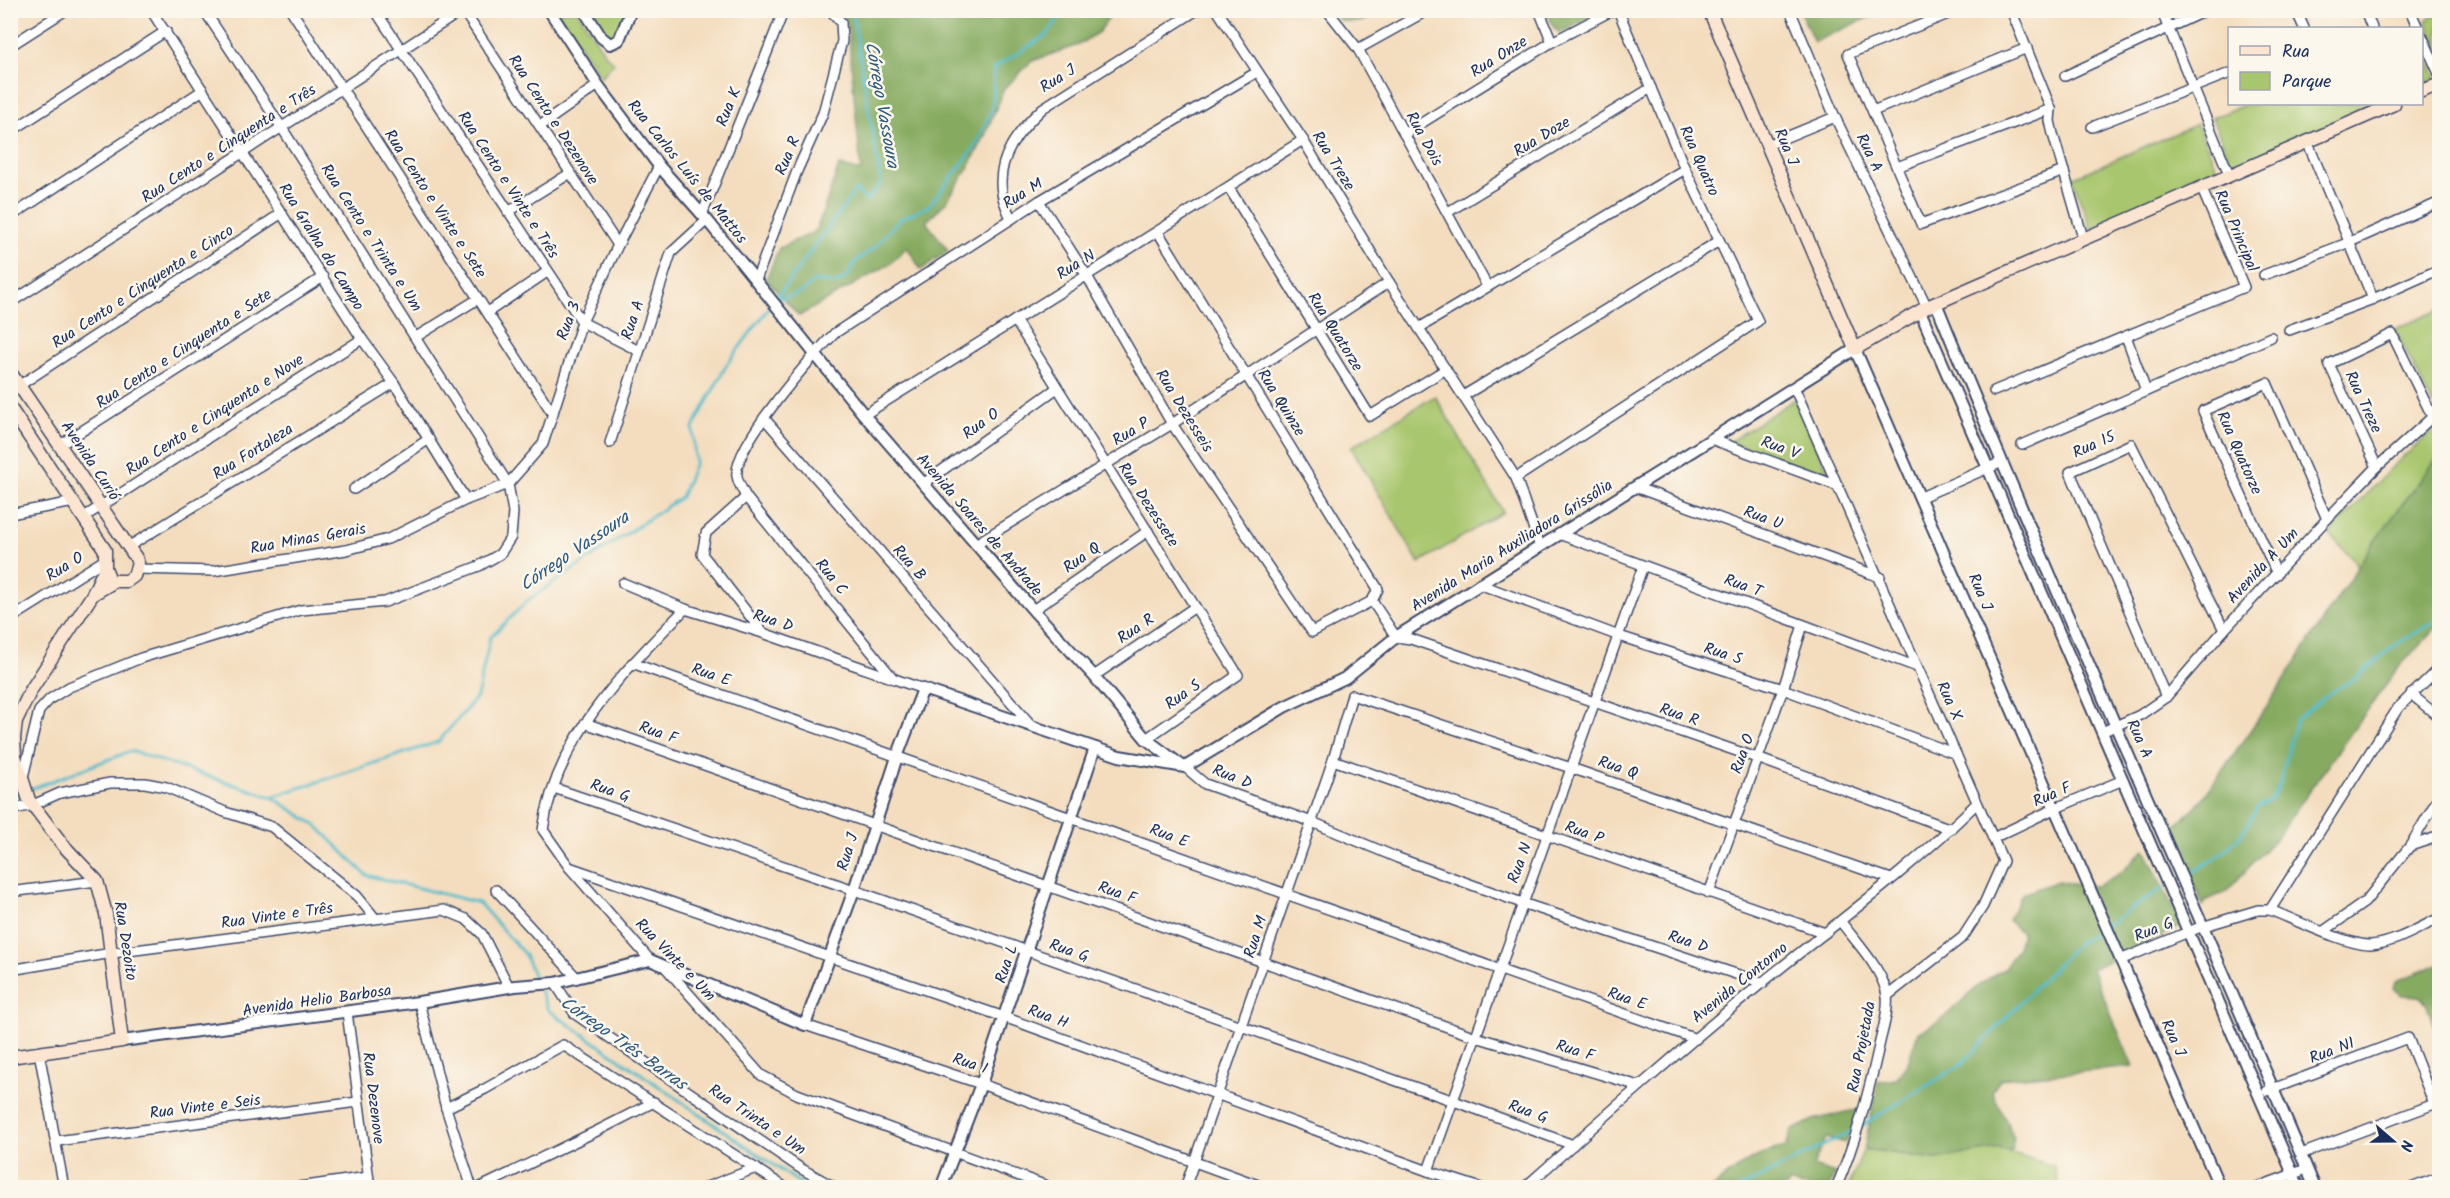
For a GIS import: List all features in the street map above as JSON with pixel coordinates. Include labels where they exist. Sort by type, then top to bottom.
[{"type":"main road","name":"Rua J","points":[[1709,10],[1855,349]]},
{"type":"main road","points":[[2423,91],[2439,84]]},
{"type":"main road","points":[[1855,349],[1928,307],[2392,105]]},
{"type":"main road","name":"Avenida Curió","points":[[10,372],[136,558],[137,569]]},
{"type":"main road","points":[[10,408],[105,550],[108,575],[115,581]]},
{"type":"main road","points":[[13,723],[31,690],[93,594],[106,564]]},
{"type":"main road","points":[[93,594],[115,581],[127,581],[134,576],[137,569]]},
{"type":"main road","name":"Rua Dezoito","points":[[13,723],[15,756],[31,802],[63,845],[97,881],[106,914],[122,1041]]},
{"type":"main road","points":[[10,1057],[122,1041]]},
{"type":"street","points":[[10,46],[66,10]]},
{"type":"street","name":"Rua Gralha do Campo","points":[[152,10],[362,339],[394,383],[466,500]]},
{"type":"street","name":"Rua Cento e Trinta e Um","points":[[204,10],[282,128],[508,484]]},
{"type":"street","name":"Rua Cento e Vinte e Sete","points":[[291,10],[553,414]]},
{"type":"street","name":"Rua Cento e Vinte e Três","points":[[375,10],[582,322],[639,351]]},
{"type":"street","name":"Rua Carlos Luís de Mattos","points":[[549,10],[598,85],[658,166],[705,218],[763,291]]},
{"type":"street","points":[[584,10],[601,37],[610,44],[619,40],[631,10]]},
{"type":"street","name":"Rua K","points":[[705,218],[784,10]]},
{"type":"street","name":"Rua R","points":[[756,280],[797,171],[823,113],[842,41],[841,22],[830,10]]},
{"type":"street","name":"Rua J","points":[[1011,219],[1002,192],[1004,160],[1014,139],[1029,120],[1043,108],[1197,10]]},
{"type":"street","name":"Rua Treze","points":[[1218,10],[1303,140],[1389,282],[1516,478],[1540,547]]},
{"type":"street","name":"Rua Dois","points":[[1327,10],[1358,49],[1487,286]]},
{"type":"street","points":[[1358,49],[1428,10]]},
{"type":"street","points":[[1539,10],[1552,42]]},
{"type":"street","name":"Rua Onze","points":[[1404,134],[1552,42],[1613,10]]},
{"type":"street","name":"Rua Quatro","points":[[1516,478],[1758,321],[1685,169],[1618,10]]},
{"type":"street","name":"Rua A","points":[[1790,10],[1835,117],[2002,462],[2145,788],[2186,884],[2197,929],[2297,1173],[2299,1187]]},
{"type":"street","points":[[1958,10],[1848,54],[1921,224],[2064,171]]},
{"type":"street","points":[[2011,10],[2051,109],[2052,134],[2083,238]]},
{"type":"street","points":[[2161,10],[2229,174]]},
{"type":"street","points":[[2065,76],[2207,10]]},
{"type":"street","points":[[2296,10],[2304,27]]},
{"type":"street","points":[[2364,10],[2372,27]]},
{"type":"street","points":[[2410,10],[2418,27]]},
{"type":"street","name":"Rua Cento e Cinquenta e Três","points":[[10,303],[463,11]]},
{"type":"street","name":"Rua Cento e Dezenove","points":[[463,11],[618,245]]},
{"type":"street","points":[[10,132],[166,31]]},
{"type":"street","points":[[2423,40],[2439,76]]},
{"type":"street","points":[[1873,111],[2027,48]]},
{"type":"street","name":"Rua M","points":[[815,354],[835,333],[1038,201],[1257,72]]},
{"type":"street","points":[[2092,127],[2194,89],[2228,73]]},
{"type":"street","points":[[540,126],[598,85]]},
{"type":"street","name":"Rua Doze","points":[[1448,212],[1651,88]]},
{"type":"street","points":[[10,217],[203,90]]},
{"type":"street","points":[[1897,167],[2051,109]]},
{"type":"street","points":[[1767,145],[1835,117]]},
{"type":"street","name":"Rua N","points":[[864,415],[1303,140]]},
{"type":"street","points":[[2307,141],[2373,299]]},
{"type":"street","name":"Rua 3","points":[[508,484],[543,444],[582,322],[658,166]]},
{"type":"street","points":[[1419,328],[1685,169]]},
{"type":"street","points":[[508,212],[569,174]]},
{"type":"street","name":"Rua Principal","points":[[2126,336],[2244,287],[2201,187]]},
{"type":"street","name":"Rua Quatorze","points":[[1229,188],[1370,416],[1446,369]]},
{"type":"street","name":"Rua Dezesseis","points":[[1038,201],[1087,276],[1172,424],[1312,632],[1372,601]]},
{"type":"street","points":[[2264,275],[2350,242],[2439,202]]},
{"type":"street","name":"Rua Cento e Cinquenta e Cinco","points":[[20,385],[282,213]]},
{"type":"street","name":"Rua A","points":[[610,443],[671,253],[705,218]]},
{"type":"street","name":"Rua Quinze","points":[[1158,232],[1378,589],[1372,601]]},
{"type":"street","points":[[1463,396],[1719,241]]},
{"type":"street","points":[[2289,330],[2373,299],[2439,269]]},
{"type":"street","points":[[488,312],[547,272]]},
{"type":"street","name":"Rua Cento e Cinquenta e Sete","points":[[60,445],[323,277]]},
{"type":"street","name":"Rua P","points":[[977,543],[1172,424],[1389,282]]},
{"type":"street","name":"Avenida Soares de Andrade","points":[[763,291],[864,415],[1094,676],[1146,739],[1185,767]]},
{"type":"street","points":[[416,337],[478,299]]},
{"type":"street","name":"Rua A","points":[[1928,307],[1988,467],[2171,891],[2197,929],[2314,1184]]},
{"type":"street","name":"Rua Dezessete","points":[[1015,320],[1238,675]]},
{"type":"street","name":"Rua Treze","points":[[2377,467],[2329,364],[2392,334],[2436,413]]},
{"type":"street","points":[[1994,391],[2126,336],[2146,391]]},
{"type":"street","points":[[2022,445],[2271,337]]},
{"type":"street","name":"Rua Cento e Cinquenta e Nove","points":[[84,517],[362,339]]},
{"type":"street","name":"Rua J","points":[[1855,349],[2220,1188]]},
{"type":"street","name":"Avenida Maria Auxiliadora Grissólia","points":[[1185,767],[1284,707],[1346,678],[1396,637],[1855,349]]},
{"type":"street","points":[[763,633],[702,554],[706,532],[746,497],[736,475],[741,458],[764,418],[815,354]]},
{"type":"street","name":"Rua Fortaleza","points":[[128,547],[394,383]]},
{"type":"street","name":"Rua Quatorze","points":[[2277,574],[2204,411],[2266,383],[2327,519]]},
{"type":"street","name":"Rua X","points":[[1794,387],[1880,577],[1976,804],[2003,861],[1983,906],[1963,937],[1887,996]]},
{"type":"street","name":"Rua O","points":[[923,484],[1057,388]]},
{"type":"street","name":"Avenida A Um","points":[[2102,732],[2140,716],[2166,697],[2224,630],[2327,519],[2377,467],[2436,413]]},
{"type":"street","name":"Rua B","points":[[764,418],[1032,727]]},
{"type":"street","points":[[354,489],[429,439]]},
{"type":"street","name":"Rua V","points":[[1711,439],[1838,486]]},
{"type":"street","name":"Rua 15","points":[[2166,697],[2070,472],[2131,444],[2224,630]]},
{"type":"street","points":[[1921,497],[2002,462]]},
{"type":"street","points":[[22,778],[39,711],[50,699],[69,687],[141,658],[301,610],[385,602],[479,566],[500,554],[511,537],[513,512],[508,484]]},
{"type":"street","name":"Rua Minas Gerais","points":[[137,569],[213,571],[346,550],[388,539],[466,500],[508,484]]},
{"type":"street","name":"Rua U","points":[[1635,487],[1880,577]]},
{"type":"street","name":"Rua C","points":[[746,497],[892,677]]},
{"type":"street","points":[[10,514],[74,502]]},
{"type":"street","name":"Rua Q","points":[[1034,610],[1148,531]]},
{"type":"street","name":"Rua T","points":[[1559,534],[1917,667]]},
{"type":"street","points":[[2022,548],[2036,541]]},
{"type":"street","name":"Rua O","points":[[10,619],[106,564]]},
{"type":"street","name":"Rua N","points":[[1428,1171],[1643,566]]},
{"type":"street","name":"Rua D","points":[[622,583],[685,609],[763,633],[1119,756],[1185,767],[1205,784],[1312,822],[1398,858],[1522,903],[1763,982]]},
{"type":"street","name":"Rua S","points":[[1479,584],[1619,636],[1783,689],[1956,754]]},
{"type":"street","points":[[1372,601],[1396,637]]},
{"type":"street","name":"Rua R","points":[[1094,676],[1195,607]]},
{"type":"street","name":"Rua Vinte e Um","points":[[685,609],[632,663],[577,732],[546,805],[543,831],[569,867],[650,960],[666,968],[761,1075],[797,1094],[1052,1188]]},
{"type":"street","name":"Rua O","points":[[1708,893],[1783,689],[1803,625]]},
{"type":"street","name":"Rua R","points":[[1396,637],[1411,639],[1595,702],[1951,828]]},
{"type":"street","name":"Rua E","points":[[632,663],[1696,1039]]},
{"type":"street","points":[[2439,667],[2398,708],[2270,910],[2338,938],[2370,945],[2397,938],[2439,918]]},
{"type":"street","name":"Rua S","points":[[1146,739],[1238,675]]},
{"type":"street","points":[[1346,678],[1352,695]]},
{"type":"street","name":"Rua J","points":[[805,1025],[854,890],[897,757],[923,689]]},
{"type":"street","points":[[2411,694],[2439,718]]},
{"type":"street","name":"Rua M","points":[[1185,1188],[1312,822],[1352,695]]},
{"type":"street","name":"Rua Q","points":[[1352,695],[1891,879]]},
{"type":"street","name":"Rua F","points":[[585,723],[1476,1037],[1639,1086]]},
{"type":"street","name":"Rua L","points":[[941,1188],[981,1084],[1095,748]]},
{"type":"street","name":"Rua P","points":[[1333,760],[1825,933]]},
{"type":"street","name":"Rua F","points":[[1993,838],[2123,780]]},
{"type":"street","points":[[10,810],[60,792],[110,783],[145,783],[166,787],[225,812],[272,827],[357,896],[375,918]]},
{"type":"street","name":"Rua G","points":[[554,788],[854,890],[1573,1145]]},
{"type":"street","points":[[2130,796],[2145,788]]},
{"type":"street","points":[[2324,931],[2365,902],[2410,846],[2439,795]]},
{"type":"street","name":"Avenida Contorno","points":[[1524,1188],[1639,1086],[1763,982],[1841,922],[1976,804]]},
{"type":"street","points":[[2410,846],[2439,836]]},
{"type":"street","name":"Rua H","points":[[569,867],[1004,1017],[1428,1171],[1481,1188]]},
{"type":"street","points":[[10,892],[97,881]]},
{"type":"street","points":[[496,890],[576,978]]},
{"type":"street","name":"Rua Vinte e Três","points":[[10,970],[112,953],[444,910],[466,919],[482,934],[512,987]]},
{"type":"street","name":"Rua G","points":[[2120,960],[2197,929],[2258,910],[2270,910]]},
{"type":"street","name":"Rua Projetada","points":[[1836,1188],[1856,1140],[1865,1108],[1885,1020],[1887,996],[1880,976],[1841,922]]},
{"type":"street","name":"Avenida Helio Barbosa","points":[[122,1041],[555,983],[650,960]]},
{"type":"street","name":"Rua I","points":[[666,968],[805,1025],[981,1084],[1266,1188]]},
{"type":"street","name":"Rua Trinta e Um","points":[[555,983],[575,1014],[800,1168],[836,1188]]},
{"type":"street","points":[[419,1002],[446,1108],[472,1188]]},
{"type":"street","name":"Rua Dezenove","points":[[347,1012],[370,1188]]},
{"type":"street","name":"Rua N1","points":[[2270,1090],[2408,1038],[2437,1103]]},
{"type":"street","points":[[446,1108],[485,1089],[562,1044],[786,1188]]},
{"type":"street","points":[[39,1052],[64,1188]]},
{"type":"street","name":"Rua Vinte e Seis","points":[[56,1142],[358,1102]]},
{"type":"street","points":[[478,1188],[654,1102]]},
{"type":"street","points":[[2301,1154],[2437,1103]]},
{"type":"street","points":[[704,1188],[756,1168]]},
{"type":"street","points":[[2255,1188],[2297,1173]]},
{"type":"street","points":[[292,1188],[368,1177]]},
{"type":"street","points":[[2411,1188],[2439,1177]]},
{"type":"street","points":[[2299,1187],[2314,1184]]},
{"type":"green space","points":[[557,11],[577,11],[606,55],[614,63],[601,77]]},
{"type":"green space","points":[[592,11],[628,11],[618,36],[607,35]]},
{"type":"green space","points":[[843,11],[1114,11],[1099,32],[1078,45],[1032,61],[1004,89],[983,140],[967,170],[946,202],[926,222],[948,250],[921,270],[907,247],[890,264],[799,316],[766,279],[779,248],[816,231],[839,166],[861,171],[848,29]]},
{"type":"green space","points":[[1334,11],[1377,11],[1369,18],[1350,22],[1339,20]]},
{"type":"green space","points":[[1546,11],[1603,11],[1560,33],[1554,28]]},
{"type":"green space","points":[[1800,11],[1883,11],[1814,42]]},
{"type":"green space","points":[[2439,12],[2439,50],[2426,21]]},
{"type":"green space","points":[[2423,49],[2436,78],[2423,84]]},
{"type":"green space","points":[[2244,105],[2376,105],[2233,167],[2212,118]]},
{"type":"green space","points":[[2197,124],[2219,173],[2091,229],[2072,178]]},
{"type":"green space","points":[[2439,310],[2440,405],[2435,409],[2395,329]]},
{"type":"green space","points":[[1435,396],[1503,512],[1419,563],[1351,447]]},
{"type":"green space","points":[[1795,399],[1832,480],[1729,442]]},
{"type":"green space","points":[[2439,426],[2439,456],[2374,542],[2359,566],[2329,534],[2394,465]]},
{"type":"green space","points":[[2439,456],[2439,625],[2397,669],[2275,839],[2226,892],[2207,900],[2203,906],[2172,829],[2201,801],[2263,712],[2374,542]]},
{"type":"green space","points":[[2145,849],[2181,926],[2092,969],[2133,1067],[2000,1079],[1992,1092],[2014,1137],[2011,1152],[1999,1149],[1936,1159],[1864,1149],[1878,1082],[1896,1079],[1908,1063],[1918,1032],[1940,1021],[1980,984],[2004,969],[2018,948],[2022,933],[2008,920],[2022,894],[2058,881],[2098,886],[2123,871]]},
{"type":"green space","points":[[2439,964],[2439,1042],[2427,1005],[2420,996],[2401,995],[2394,988],[2396,981]]},
{"type":"green space","points":[[1859,1109],[1846,1143],[1826,1138],[1813,1166],[1835,1173],[1829,1187],[1802,1187],[1790,1182],[1787,1187],[1712,1188],[1747,1162],[1765,1153],[1786,1147],[1791,1131],[1813,1120]]},
{"type":"green space","points":[[1864,1149],[1935,1159],[1999,1149],[2054,1166],[2059,1187],[1848,1188]]},
{"type":"waterway","name":"Córrego Vassoura","points":[[775,300],[856,190],[867,201],[881,183],[852,10]]},
{"type":"waterway","points":[[777,300],[802,292],[814,281],[836,284],[848,276],[856,261],[873,249],[900,219],[929,206],[976,146],[993,107],[994,68],[1047,35],[1064,10]]},
{"type":"waterway","name":"Córrego Vassoura","points":[[272,797],[438,742],[477,697],[490,638],[528,600],[681,497],[695,463],[693,428],[727,364],[771,305]]},
{"type":"waterway","points":[[2185,878],[2225,851],[2243,832],[2258,806],[2271,800],[2280,783],[2296,720],[2327,695],[2358,676],[2394,646],[2440,618]]},
{"type":"waterway","name":"Córrego Três Barras","points":[[28,790],[131,751],[272,797],[317,826],[366,875],[479,903],[525,955],[536,982]]},
{"type":"waterway","name":"Córrego Vassoura","points":[[10,797],[22,793]]},
{"type":"waterway","points":[[1861,1126],[1961,1065],[2077,944],[2165,887]]},
{"type":"waterway","name":"Córrego Três Barras","points":[[539,988],[548,1010],[807,1188]]},
{"type":"waterway","points":[[1740,1188],[1856,1129]]}]
